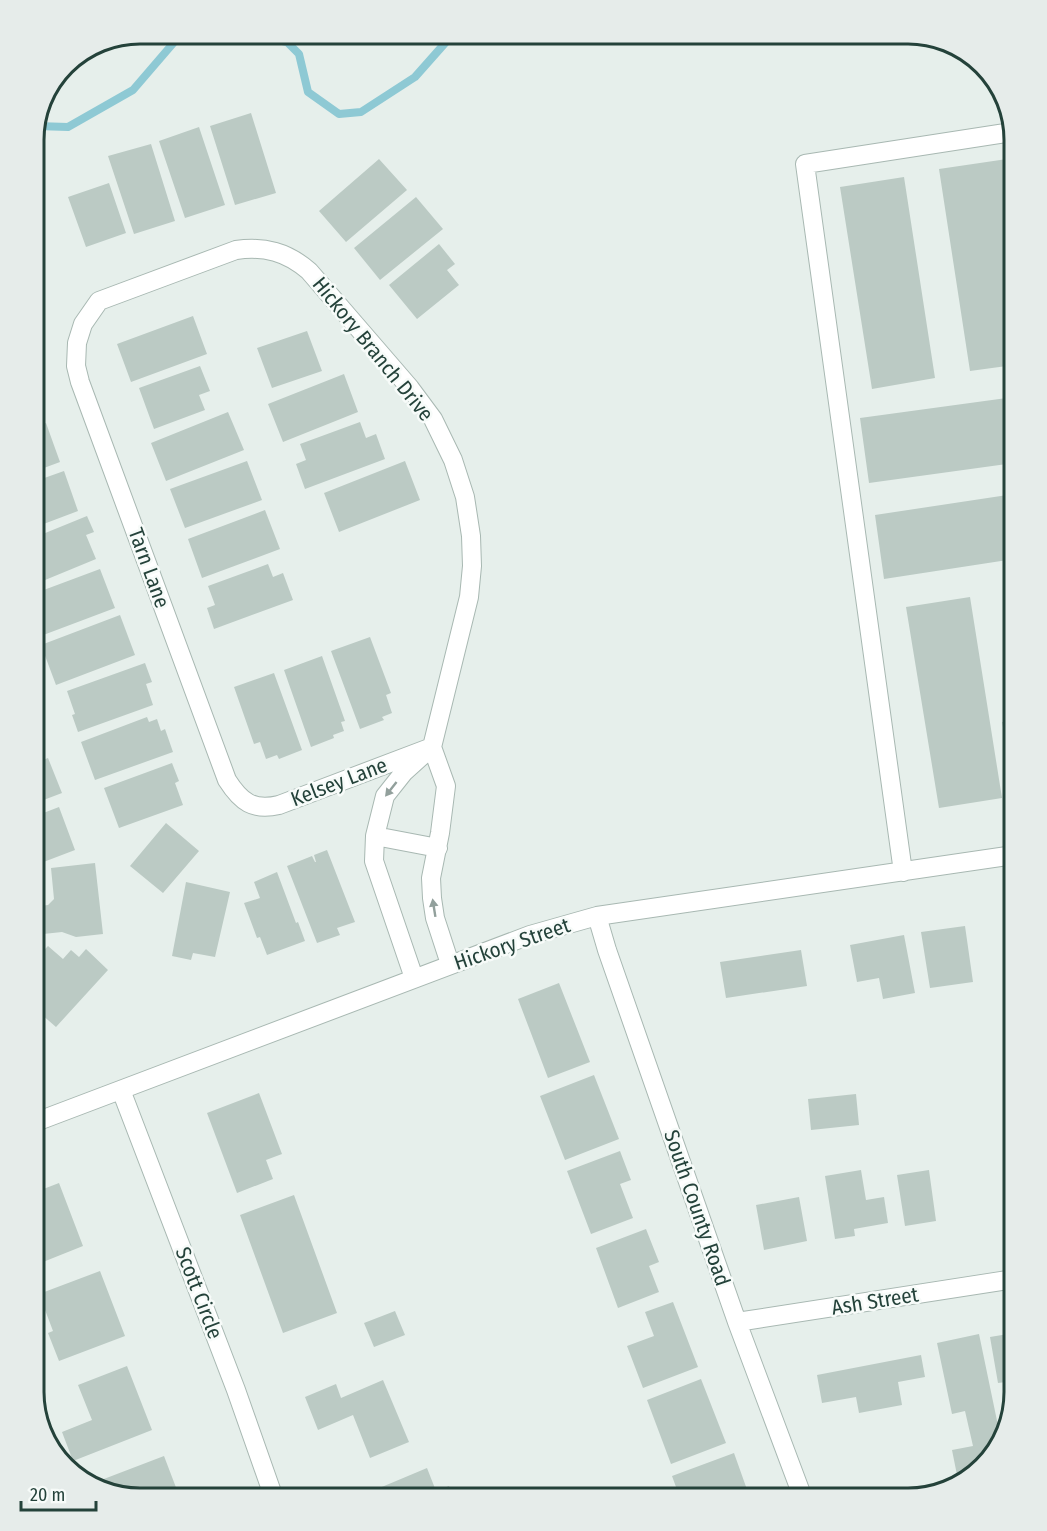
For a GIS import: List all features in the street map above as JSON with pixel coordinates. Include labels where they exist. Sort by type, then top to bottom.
[{"type":"street","points":[[903,872],[806,164],[1003,133]]},
{"type":"street","name":"Hickory Branch Drive","points":[[81,328],[99,301],[236,250],[269,249],[289,256],[309,271],[410,388],[433,419],[453,460],[465,497],[471,536],[472,567],[469,597],[432,747]]},
{"type":"street","name":"Tarn Lane","points":[[81,328],[75,354],[80,382],[227,780],[235,794],[244,801]]},
{"type":"street","points":[[414,978],[374,861],[375,836],[385,796],[404,772],[432,747],[446,786],[438,848],[431,878],[432,898],[435,918],[450,964]]},
{"type":"street","name":"Kelsey Lane","points":[[244,801],[261,807],[279,805],[432,747]]},
{"type":"street","points":[[375,836],[438,848]]},
{"type":"street","name":"Hickory Street","points":[[44,1119],[450,964],[530,935],[597,916],[1004,857]]},
{"type":"street","name":"South County Road","points":[[597,916],[737,1322],[799,1488]]},
{"type":"street","name":"Scott Circle","points":[[121,1090],[232,1379],[270,1487]]},
{"type":"street","name":"Ash Street","points":[[737,1322],[1004,1281]]},
{"type":"building","points":[[251,113],[276,193],[235,205],[210,126]]},
{"type":"building","points":[[199,127],[225,205],[185,218],[159,141]]},
{"type":"building","points":[[151,144],[175,221],[134,234],[108,156]]},
{"type":"building","points":[[379,159],[407,190],[346,242],[319,211]]},
{"type":"building","points":[[1004,159],[1004,366],[970,371],[939,169]]},
{"type":"building","points":[[904,177],[935,378],[872,389],[840,187]]},
{"type":"building","points":[[109,183],[126,233],[86,247],[68,197]]},
{"type":"building","points":[[416,197],[443,229],[380,280],[354,248]]},
{"type":"building","points":[[439,244],[455,264],[447,270],[459,285],[417,319],[389,285]]},
{"type":"building","points":[[193,316],[207,354],[131,382],[117,344]]},
{"type":"building","points":[[307,331],[322,371],[272,388],[257,348]]},
{"type":"building","points":[[200,366],[210,391],[199,395],[205,410],[154,429],[139,388]]},
{"type":"building","points":[[344,374],[358,412],[283,442],[268,404]]},
{"type":"building","points":[[1004,398],[1004,464],[869,483],[860,418]]},
{"type":"building","points":[[228,412],[244,450],[166,481],[151,443]]},
{"type":"building","points":[[360,422],[366,438],[376,434],[385,459],[305,489],[296,464],[306,460],[300,444]]},
{"type":"building","points":[[46,423],[60,462],[44,468],[44,424]]},
{"type":"building","points":[[247,461],[262,500],[185,528],[170,489]]},
{"type":"building","points":[[405,461],[420,500],[339,532],[324,493]]},
{"type":"building","points":[[64,471],[78,511],[44,524],[44,478]]},
{"type":"building","points":[[1004,496],[1004,561],[884,579],[875,515]]},
{"type":"building","points":[[265,510],[280,549],[202,578],[188,539]]},
{"type":"building","points":[[87,516],[94,532],[86,535],[96,559],[44,580],[44,534]]},
{"type":"building","points":[[268,564],[273,577],[283,573],[293,600],[214,629],[207,608],[215,605],[208,586]]},
{"type":"building","points":[[100,569],[115,608],[44,635],[44,590]]},
{"type":"building","points":[[970,597],[1002,798],[939,808],[906,607]]},
{"type":"building","points":[[120,615],[135,655],[56,685],[44,653],[44,644]]},
{"type":"building","points":[[370,637],[391,693],[386,695],[392,713],[382,717],[384,720],[360,729],[331,651]]},
{"type":"building","points":[[322,656],[345,721],[341,722],[344,731],[333,735],[334,738],[311,747],[284,670]]},
{"type":"building","points":[[145,663],[152,682],[146,684],[153,705],[78,732],[67,691]]},
{"type":"building","points":[[274,673],[302,750],[279,759],[277,755],[266,759],[260,742],[254,744],[234,687]]},
{"type":"building","points":[[147,717],[149,722],[157,719],[161,731],[165,729],[173,752],[95,780],[81,742]]},
{"type":"building","points":[[48,758],[62,793],[44,800],[44,760]]},
{"type":"building","points":[[172,763],[179,781],[175,783],[183,805],[119,828],[104,788]]},
{"type":"building","points":[[59,807],[75,850],[44,862],[44,813]]},
{"type":"building","points":[[166,823],[199,851],[163,893],[130,866]]},
{"type":"building","points":[[327,850],[355,922],[337,928],[340,935],[317,943],[287,866],[312,856],[316,862],[314,855]]},
{"type":"building","points":[[95,863],[103,934],[76,937],[62,932],[44,934],[44,906],[54,899],[51,868]]},
{"type":"building","points":[[277,872],[305,941],[267,955],[260,937],[257,938],[244,903],[260,898],[254,882]]},
{"type":"building","points":[[186,882],[230,892],[215,957],[193,953],[191,960],[172,956]]},
{"type":"building","points":[[965,926],[973,982],[930,988],[921,932]]},
{"type":"building","points":[[904,935],[915,993],[883,999],[879,978],[857,982],[850,945]]},
{"type":"building","points":[[48,946],[63,959],[71,950],[79,957],[86,949],[108,970],[56,1027],[44,1017],[44,950]]},
{"type":"building","points":[[801,950],[807,986],[726,998],[720,962]]},
{"type":"building","points":[[559,983],[590,1062],[548,1078],[518,999]]},
{"type":"building","points":[[594,1075],[619,1139],[565,1160],[540,1096]]},
{"type":"building","points":[[259,1093],[282,1154],[266,1160],[273,1179],[237,1193],[207,1113]]},
{"type":"building","points":[[856,1094],[859,1125],[811,1130],[808,1099]]},
{"type":"building","points":[[620,1151],[631,1180],[620,1184],[633,1218],[591,1234],[567,1171]]},
{"type":"building","points":[[861,1170],[866,1200],[884,1197],[888,1223],[854,1229],[855,1236],[835,1239],[825,1176]]},
{"type":"building","points":[[929,1170],[936,1221],[905,1226],[897,1175]]},
{"type":"building","points":[[59,1183],[83,1246],[44,1262],[44,1189]]},
{"type":"building","points":[[294,1195],[337,1313],[283,1333],[240,1215]]},
{"type":"building","points":[[799,1197],[807,1241],[764,1250],[756,1205]]},
{"type":"building","points":[[646,1229],[659,1262],[649,1266],[659,1292],[618,1308],[596,1248]]},
{"type":"building","points":[[100,1271],[125,1336],[59,1361],[48,1333],[53,1331],[44,1307],[44,1292]]},
{"type":"building","points":[[673,1302],[698,1367],[643,1388],[627,1346],[654,1336],[645,1312]]},
{"type":"building","points":[[395,1311],[405,1335],[374,1347],[364,1323]]},
{"type":"building","points":[[979,1334],[998,1423],[984,1450],[957,1474],[952,1450],[973,1446],[965,1411],[952,1414],[937,1343]]},
{"type":"building","points":[[1004,1335],[1004,1382],[998,1383],[990,1337]]},
{"type":"building","points":[[921,1355],[925,1377],[898,1382],[902,1405],[859,1413],[856,1397],[822,1403],[817,1375]]},
{"type":"building","points":[[127,1366],[152,1430],[74,1461],[62,1432],[92,1420],[78,1385]]},
{"type":"building","points":[[701,1379],[726,1443],[671,1464],[647,1400]]},
{"type":"building","points":[[383,1380],[409,1442],[370,1458],[353,1415],[318,1430],[305,1397],[336,1384],[341,1398]]},
{"type":"building","points":[[734,1453],[746,1488],[676,1488],[672,1476]]},
{"type":"building","points":[[164,1456],[176,1487],[121,1486],[103,1479]]},
{"type":"building","points":[[427,1468],[435,1487],[381,1487]]},
{"type":"waterway","points":[[45,126],[68,127],[133,90],[173,44]]},
{"type":"waterway","points":[[289,44],[299,54],[308,92],[339,114],[361,112],[415,77],[444,44]]}]
